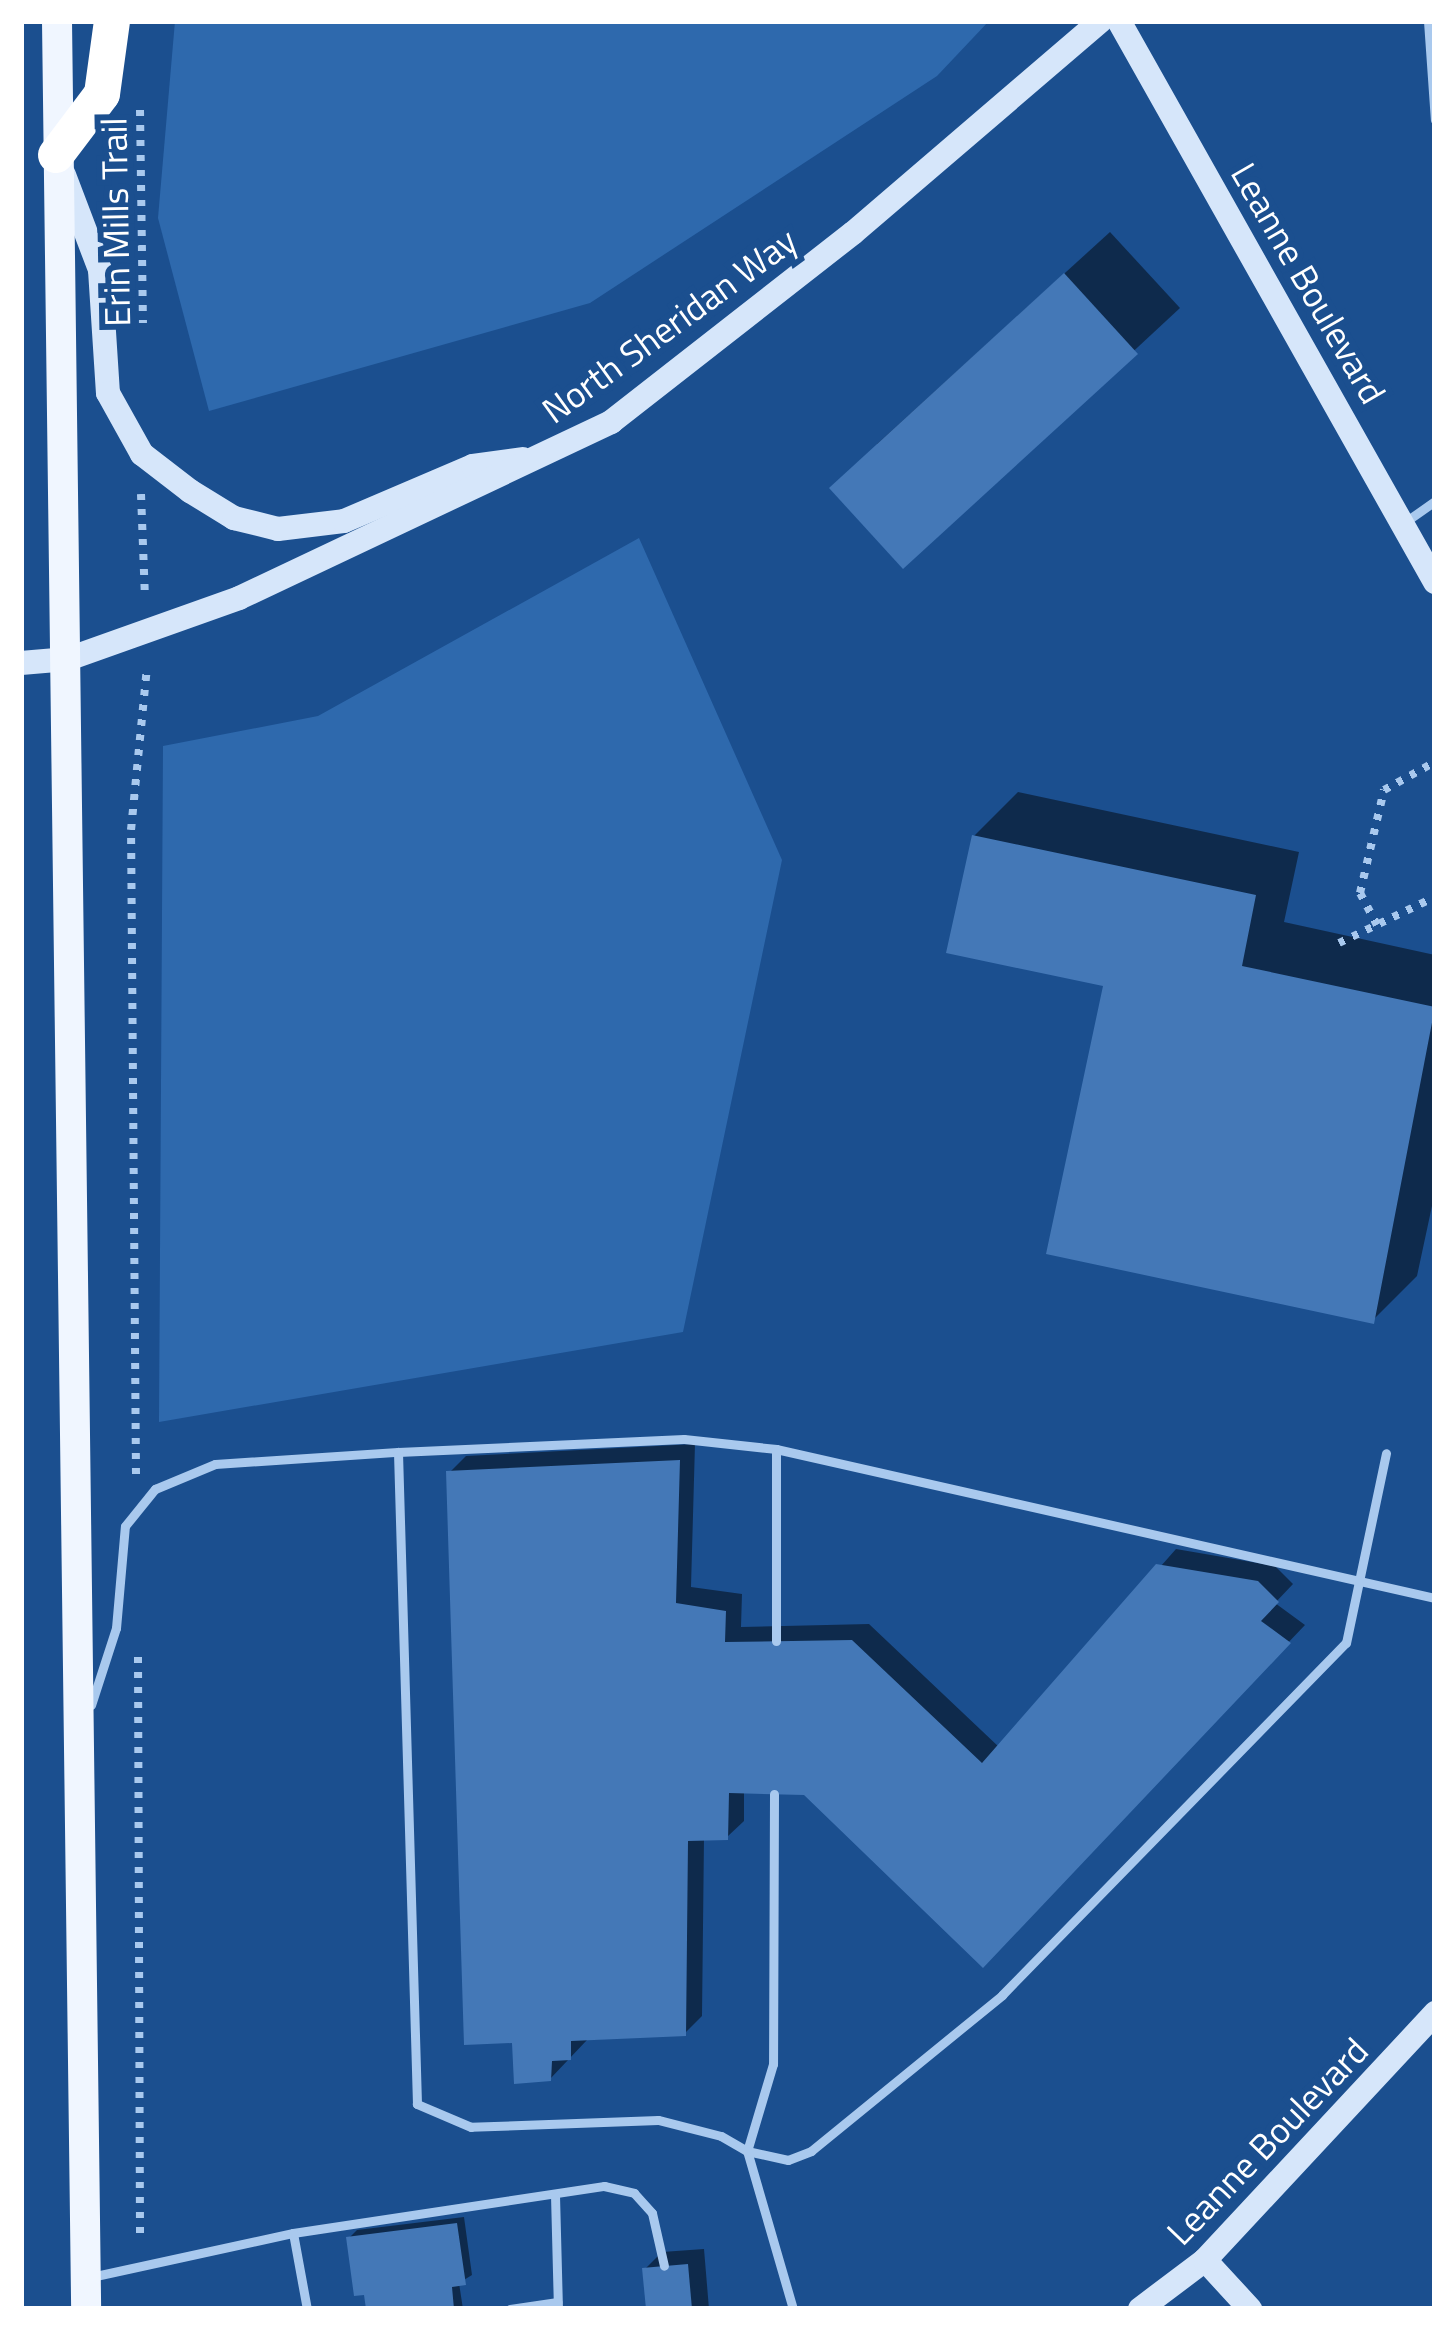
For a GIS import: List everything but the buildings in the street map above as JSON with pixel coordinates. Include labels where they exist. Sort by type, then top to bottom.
[{"type":"highway","points":[[56,155],[102,94],[112,21]]},
{"type":"main road","points":[[57,21],[86,2309]]},
{"type":"street","name":"North Sheridan Way","points":[[21,663],[68,658],[239,598],[555,454],[611,422],[853,233],[1100,21]]},
{"type":"street","name":"Leanne Boulevard","points":[[1119,21],[1435,582]]},
{"type":"street","points":[[56,155],[100,270],[108,393],[142,454],[234,518],[278,529],[344,521],[473,466],[555,454]]},
{"type":"street","name":"Leanne Boulevard","points":[[1140,2309],[1205,2260],[1435,2012]]},
{"type":"street","points":[[1205,2260],[1250,2309]]},
{"type":"lane","points":[[1428,21],[1435,120]]},
{"type":"lane","points":[[1402,524],[1435,501]]},
{"type":"lane","points":[[78,1744],[116,1628],[125,1526],[155,1489],[215,1464],[684,1439],[776,1449],[1435,1598]]},
{"type":"lane","points":[[776,1449],[776,1641]]},
{"type":"lane","points":[[398,1452],[416,2104],[471,2127],[675,2122],[747,2151],[788,2160],[812,2151],[1002,1996],[1346,1642],[1386,1453]]},
{"type":"lane","points":[[774,1794],[772,2064],[747,2151],[793,2309]]},
{"type":"lane","points":[[86,2277],[140,2272],[293,2233],[604,2186],[634,2193],[652,2213],[664,2266]]},
{"type":"lane","points":[[510,2309],[558,2306],[555,2195]]},
{"type":"lane","points":[[293,2233],[307,2309]]},
{"type":"path","name":"Erin Mills Trail","points":[[140,92],[142,329]]},
{"type":"path","points":[[140,477],[145,581]]},
{"type":"path","points":[[1377,925],[1360,892],[1384,790],[1435,762]]},
{"type":"path","points":[[1339,944],[1435,897]]},
{"type":"shaded area","points":[[175,21],[989,21],[937,76],[590,303],[209,411],[158,218]]},
{"type":"shaded area","points":[[639,538],[782,860],[683,1332],[159,1422],[163,746],[318,716]]}]
